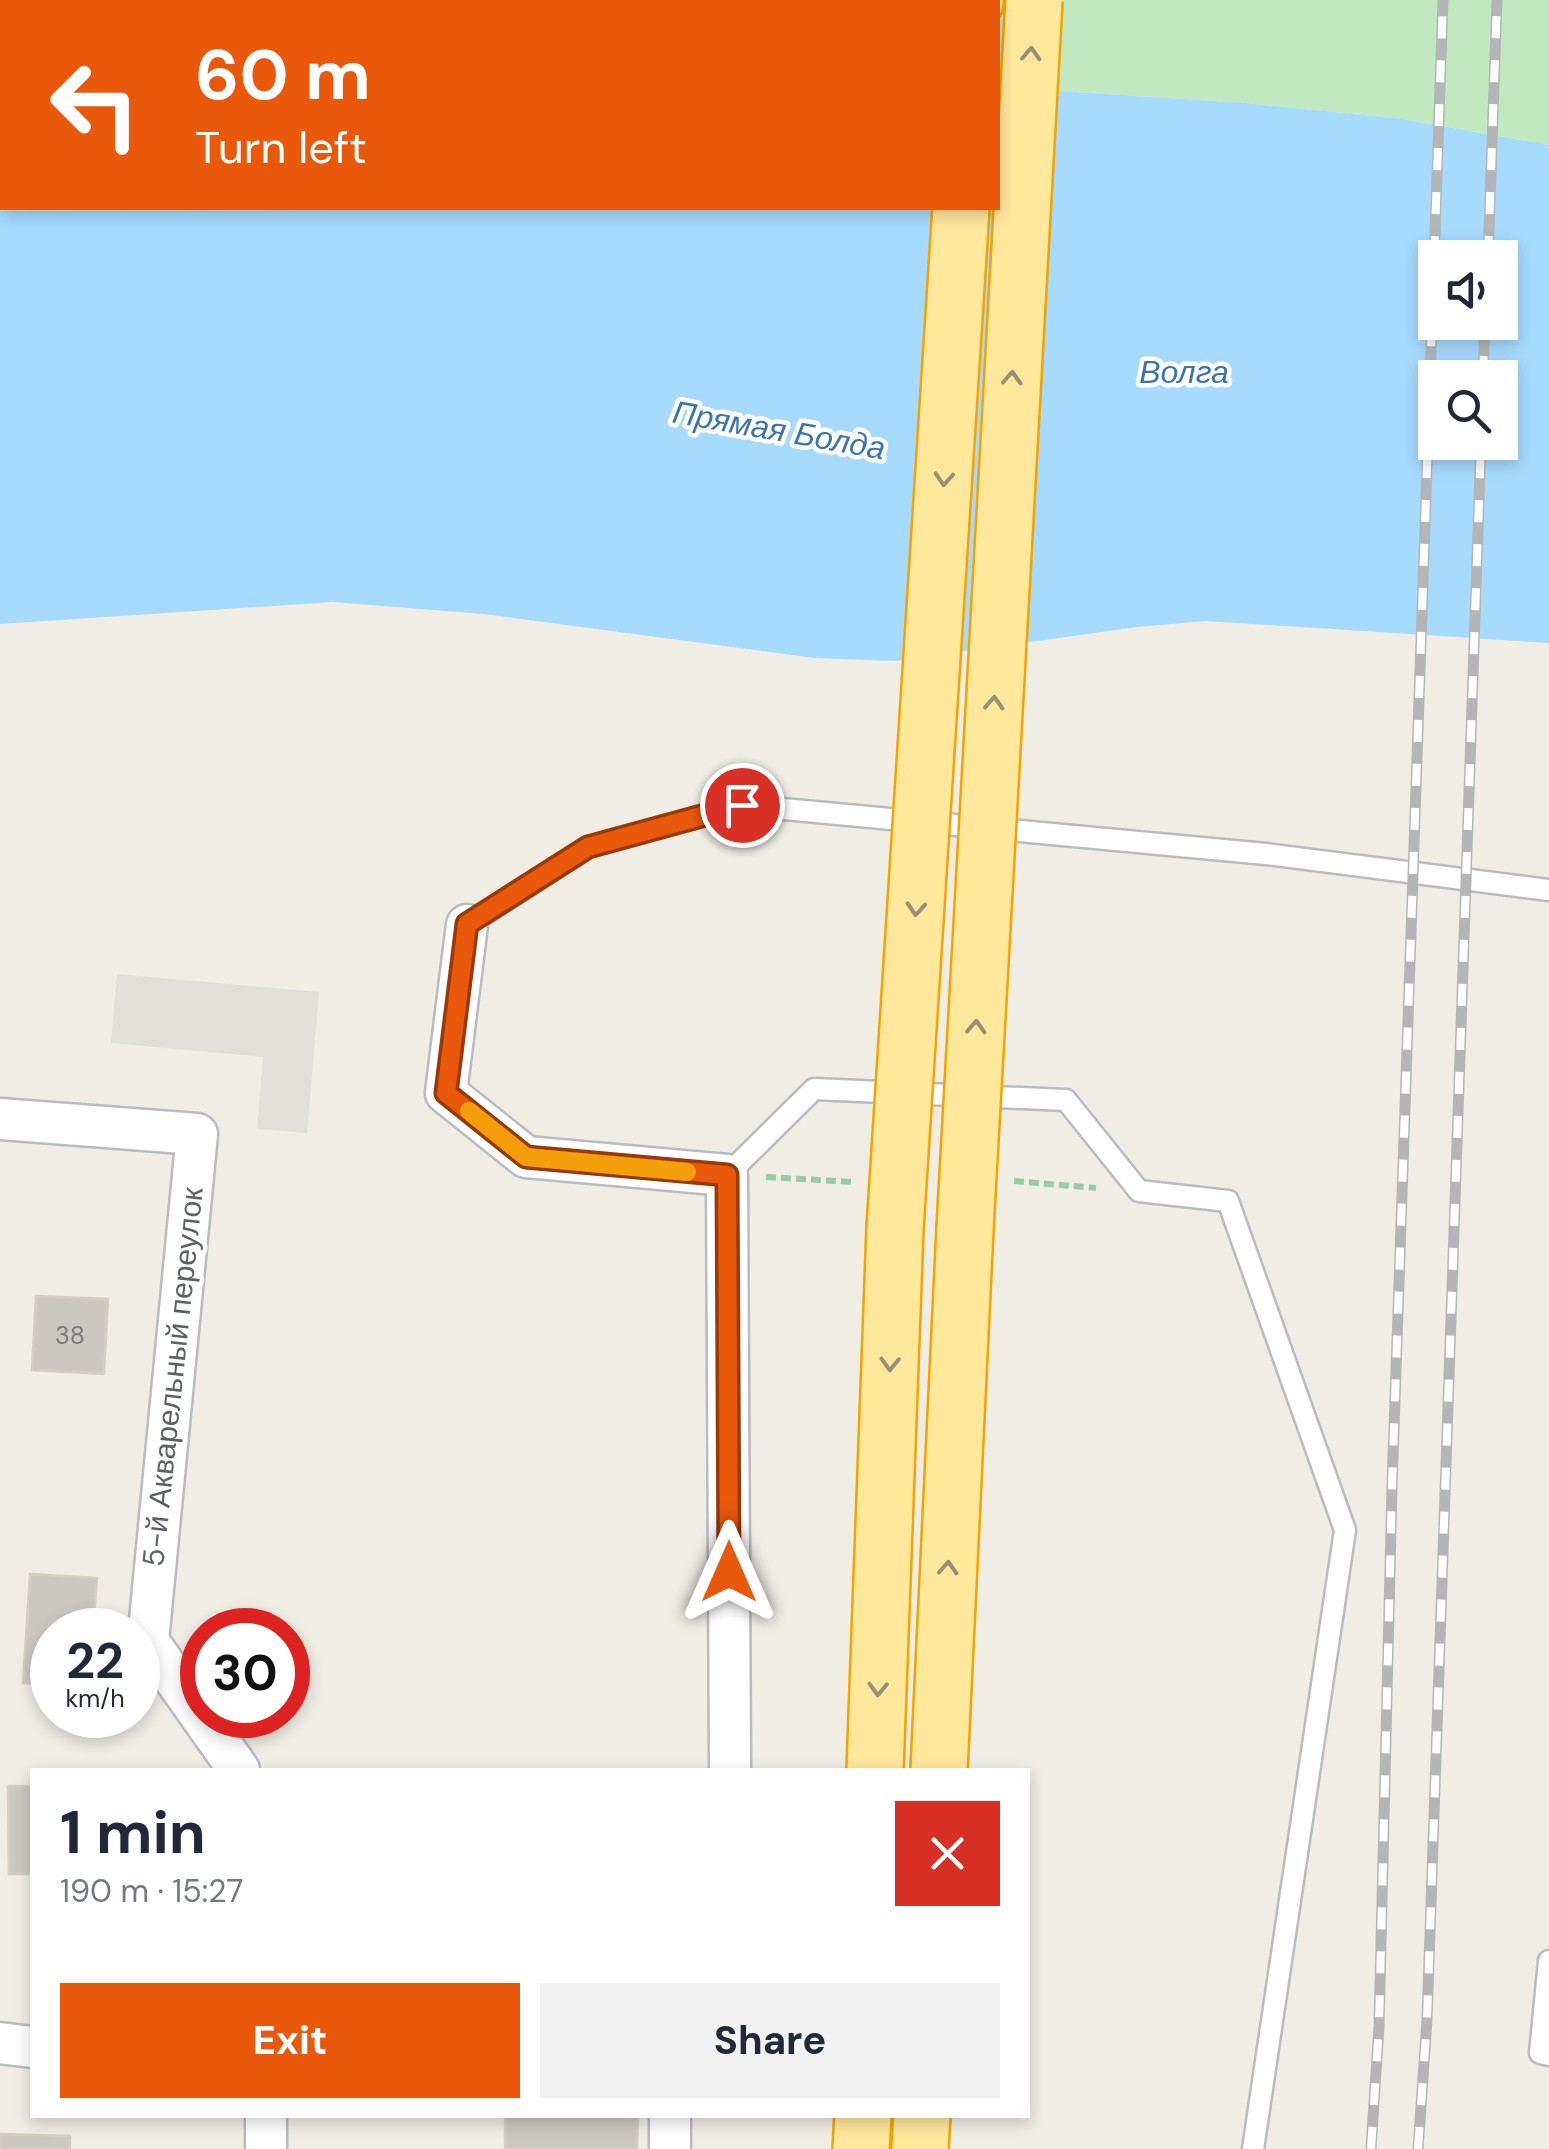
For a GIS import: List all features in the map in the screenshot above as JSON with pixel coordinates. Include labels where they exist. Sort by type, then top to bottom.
[{"type":"highway","points":[[938,1768],[1034,0]]},
{"type":"highway","points":[[875,1768],[895,1230],[962,210]]},
{"type":"highway","points":[[861,2149],[862,2118]]},
{"type":"highway","points":[[920,2149],[922,2118]]},
{"type":"street","points":[[467,924],[446,1093],[526,1157],[727,1175],[730,1768]]},
{"type":"street","name":"5-й Акварельный переулок","points":[[0,1119],[197,1134],[148,1642],[238,1768]]},
{"type":"street","points":[[0,2043],[30,2047]]},
{"type":"street","points":[[266,2118],[266,2149]]},
{"type":"street","points":[[670,2118],[670,2149]]},
{"type":"lane","points":[[467,924],[588,847],[742,805],[1266,854],[1549,890]]},
{"type":"lane","points":[[727,1175],[814,1089],[1066,1100],[1139,1191],[1228,1200],[1345,1530],[1253,2149]]},
{"type":"lane","points":[[1549,1961],[1540,2054],[1549,2055]]},
{"type":"path","points":[[727,1175],[859,1183]]},
{"type":"path","points":[[1008,1181],[1139,1191]]},
{"type":"shaded area","points":[[117,974],[319,992],[307,1133],[257,1129],[263,1057],[111,1043]]},
{"type":"green space","points":[[1000,0],[1549,0],[1549,145],[1402,119],[1245,103],[1000,87]]},
{"type":"water","name":"Волга","points":[[1000,87],[1245,103],[1402,119],[1549,145],[1549,643],[1206,621],[895,661],[815,658],[483,614],[333,602],[0,624],[0,211],[1000,210]]},
{"type":"building","points":[[36,1296],[108,1299],[104,1374],[32,1370]]},
{"type":"building","points":[[30,1574],[97,1578],[95,1608],[30,1608],[30,1683],[23,1683]]},
{"type":"building","points":[[8,1786],[30,1786],[30,1874],[9,1874]]},
{"type":"building","points":[[505,2118],[638,2118],[637,2149],[505,2149]]},
{"type":"building","points":[[0,2134],[70,2136],[70,2149],[0,2149]]},
{"type":"railway","points":[[1371,2149],[1379,2026],[1392,1487],[1443,0]]},
{"type":"railway","points":[[1489,240],[1497,0]]},
{"type":"railway","points":[[1484,340],[1484,360]]},
{"type":"railway","points":[[1418,2149],[1427,2020],[1480,460]]},
{"type":"slow traffic","points":[[469,1111],[526,1157],[687,1172]]},
{"type":"route","points":[[729,1572],[727,1175],[526,1157],[446,1093],[467,924],[588,847],[742,805]]},
{"type":"water label","name":"Прямая Болда","points":[[779,430]]}]
